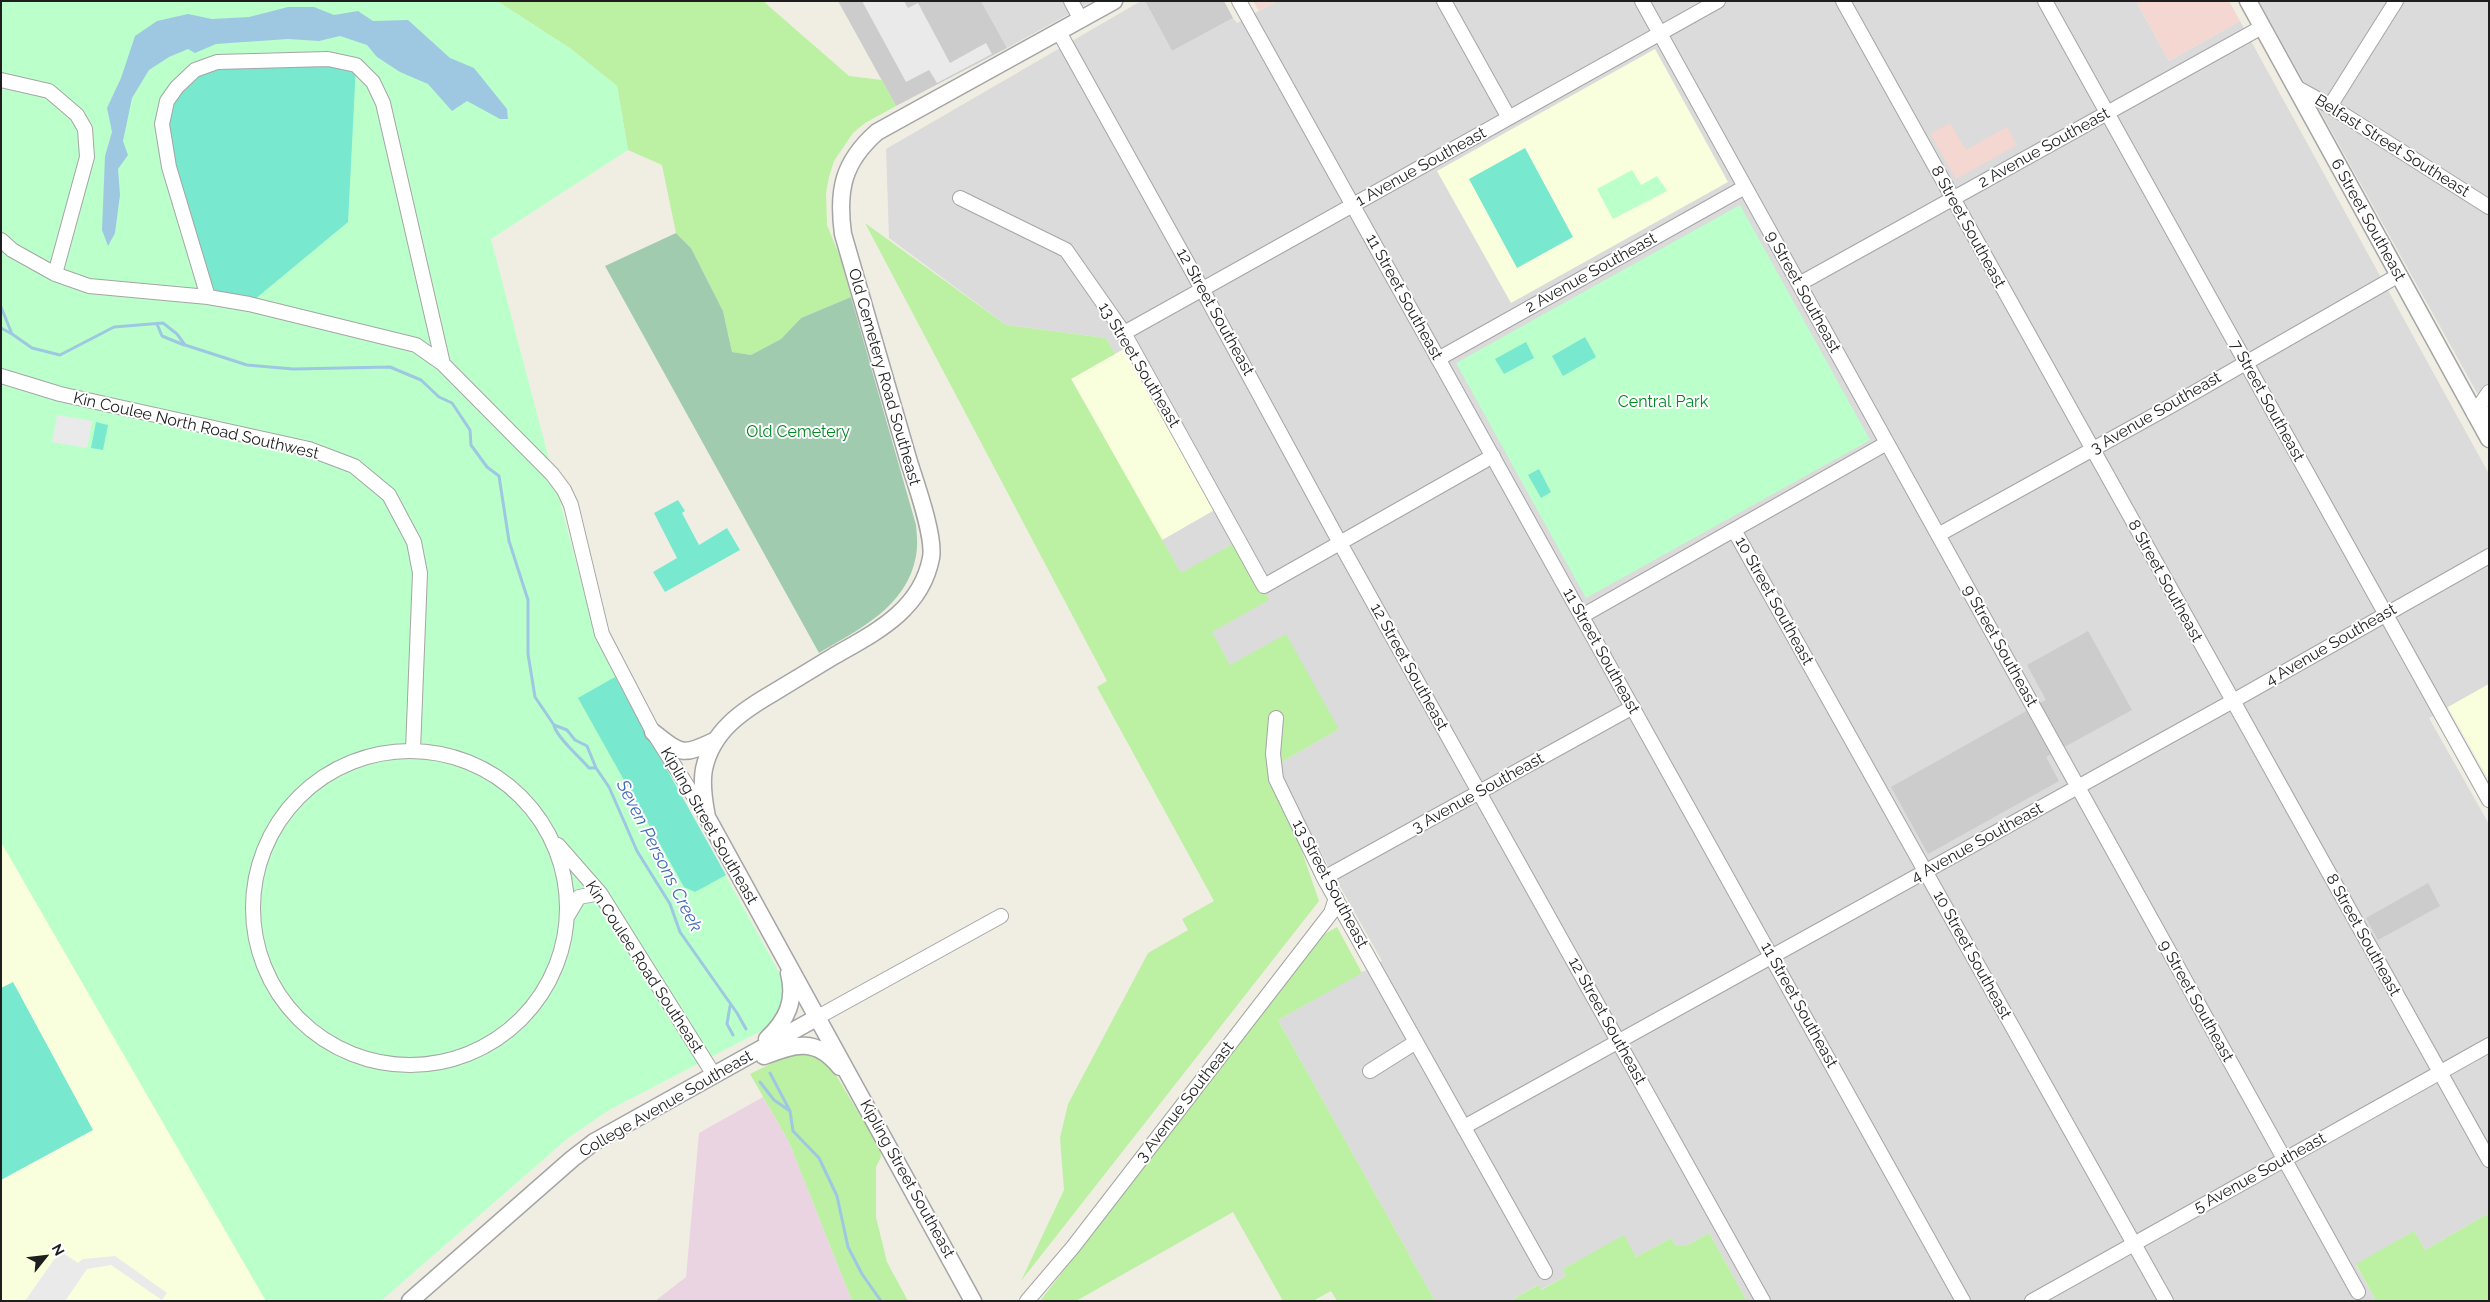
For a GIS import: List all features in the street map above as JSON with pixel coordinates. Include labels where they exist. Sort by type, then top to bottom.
[{"type":"street","points":[[1071,1],[1081,20]]},
{"type":"street","name":"Old Cemetery Road Southeast","points":[[716,740],[726,726],[748,708],[870,636],[905,610],[918,590],[931,556],[928,528],[843,234],[840,213],[843,181],[848,166],[865,142],[877,132],[1114,1]]},
{"type":"street","name":"11 Street Southeast","points":[[1239,1],[1964,1301]]},
{"type":"street","points":[[1444,1],[1509,118]]},
{"type":"street","name":"9 Street Southeast","points":[[1642,1],[2358,1292]]},
{"type":"street","name":"1 Avenue Southeast","points":[[1124,333],[1718,1]]},
{"type":"street","name":"8 Street Southeast","points":[[1843,1],[2489,1160]]},
{"type":"street","name":"7 Street Southeast","points":[[2045,1],[2489,800]]},
{"type":"street","name":"6 Street Southeast","points":[[2248,1],[2399,276],[2480,413],[2489,439]]},
{"type":"street","points":[[2330,106],[2396,1]]},
{"type":"street","name":"2 Avenue Southeast","points":[[1799,284],[2262,27]]},
{"type":"street","name":"12 Street Southeast","points":[[1059,32],[1340,543],[1763,1301]]},
{"type":"street","points":[[208,297],[169,167],[162,124],[167,101],[177,87],[194,70],[217,62],[328,59],[356,65],[372,82],[383,103],[443,364]]},
{"type":"street","points":[[1,80],[49,91],[77,116],[85,129],[86,157],[55,274]]},
{"type":"street","name":"Belfast Street Southeast","points":[[2294,86],[2330,106],[2489,207]]},
{"type":"street","name":"2 Avenue Southeast","points":[[1438,358],[1745,187]]},
{"type":"street","name":"13 Street Southeast","points":[[960,198],[1066,250],[1124,333],[1264,586],[1340,543]]},
{"type":"street","points":[[1,240],[12,250],[55,274],[89,286],[208,297],[249,304],[416,345],[443,364]]},
{"type":"street","name":"3 Avenue Southeast","points":[[1938,535],[2399,276]]},
{"type":"street","points":[[416,345],[435,332]]},
{"type":"street","name":"Kipling Street Southeast","points":[[443,364],[552,474],[564,490],[571,505],[602,634],[654,732],[716,832],[973,1301]]},
{"type":"street","name":"Kin Coulee North Road Southwest","points":[[1,376],[60,394],[309,450],[354,466],[389,495],[414,542],[420,573],[413,750]]},
{"type":"street","points":[[2480,413],[2489,392]]},
{"type":"street","points":[[1582,616],[1887,443]]},
{"type":"street","points":[[1340,543],[1493,456]]},
{"type":"street","name":"10 Street Southeast","points":[[1734,530],[2166,1301]]},
{"type":"street","name":"4 Avenue Southeast","points":[[1464,1127],[2233,702],[2386,613],[2489,556]]},
{"type":"street","name":"3 Avenue Southeast","points":[[1324,878],[1632,707]]},
{"type":"street","name":"13 Street Southeast","points":[[1276,718],[1273,754],[1276,779],[1324,878],[1545,1272]]},
{"type":"street","points":[[654,732],[675,750],[687,752],[716,740]]},
{"type":"street","points":[[716,740],[707,759],[703,780],[707,817],[716,832]]},
{"type":"street","points":[[413,750],[456,756],[495,775],[528,803],[552,839],[565,877],[567,917],[559,963],[537,1004],[504,1036],[463,1057],[418,1066],[373,1062],[330,1044],[294,1015],[268,977],[254,933],[254,887],[266,843],[291,804],[326,774],[368,756],[413,750]]},
{"type":"street","name":"Kin Coulee Road Southeast","points":[[552,839],[600,894],[719,1072]]},
{"type":"street","points":[[567,917],[579,897],[600,894]]},
{"type":"street","name":"3 Avenue Southeast","points":[[1027,1301],[1073,1247],[1331,913],[1336,898]]},
{"type":"street","points":[[818,1017],[1001,916]]},
{"type":"street","points":[[753,1053],[782,1024],[790,1007],[792,988],[785,958]]},
{"type":"street","name":"College Avenue Southeast","points":[[410,1301],[572,1159],[616,1129],[818,1017]]},
{"type":"street","points":[[1370,1071],[1416,1042]]},
{"type":"street","points":[[719,1072],[796,1045],[809,1045],[825,1053],[837,1063],[856,1086]]},
{"type":"street","name":"5 Avenue Southeast","points":[[2032,1301],[2489,1046]]},
{"type":"shaded area","points":[[838,1],[981,1],[1007,48],[896,106]]},
{"type":"shaded area","points":[[862,1],[904,1],[908,8],[918,3],[950,63],[986,43],[992,54],[937,83],[929,70],[906,82]]},
{"type":"shaded area","points":[[981,1],[1093,1],[1007,48]]},
{"type":"shaded area","points":[[1141,1],[1145,1],[1172,51],[1233,18],[1237,23],[1277,1],[2136,1],[2169,61],[2240,21],[2489,474],[2489,684],[2429,718],[2489,824],[2489,1213],[2425,1250],[2414,1231],[2356,1265],[2375,1299],[2373,1301],[1747,1301],[1709,1233],[1686,1246],[1676,1246],[1671,1238],[1636,1257],[1624,1236],[1563,1269],[1566,1276],[1540,1290],[1537,1285],[1510,1301],[1435,1301],[1278,1020],[1382,961],[1273,767],[1339,729],[1230,665],[1211,632],[1268,600],[1236,542],[1181,574],[1162,540],[1216,509],[1126,348],[1115,354],[1106,338],[1006,325],[889,238],[886,149]]},
{"type":"shaded area","points":[[1145,1],[1224,1],[1233,18],[1172,51]]},
{"type":"shaded area","points":[[1253,1],[1277,1],[1259,11]]},
{"type":"shaded area","points":[[2136,1],[2229,1],[2240,21],[2169,61]]},
{"type":"shaded area","points":[[2259,1],[2489,1],[2489,400],[2477,393]]},
{"type":"shaded area","points":[[288,7],[314,7],[334,15],[358,11],[373,21],[408,20],[450,58],[474,68],[507,109],[508,119],[500,119],[467,101],[452,111],[428,84],[400,72],[377,57],[367,45],[340,36],[319,41],[288,39],[216,44],[195,53],[188,49],[169,57],[149,70],[132,98],[123,141],[128,155],[118,169],[120,195],[115,233],[108,246],[102,230],[105,156],[112,132],[107,108],[121,78],[135,36],[157,21],[188,14],[212,19],[249,17]]},
{"type":"shaded area","points":[[1655,49],[1728,182],[1511,303],[1437,171]]},
{"type":"shaded area","points":[[220,62],[356,65],[348,222],[249,304],[208,297],[169,167],[167,101],[177,87]]},
{"type":"shaded area","points":[[1950,123],[1966,150],[2007,127],[2017,145],[1956,179],[1930,134]]},
{"type":"shaded area","points":[[1525,148],[1573,237],[1517,268],[1469,179]]},
{"type":"shaded area","points":[[1585,337],[1596,357],[1563,376],[1552,356]]},
{"type":"shaded area","points":[[1526,342],[1534,358],[1504,374],[1495,359]]},
{"type":"shaded area","points":[[1126,348],[1216,509],[1162,540],[1071,378]]},
{"type":"shaded area","points":[[57,415],[92,421],[87,448],[52,442]]},
{"type":"shaded area","points":[[96,422],[108,425],[103,450],[91,448]]},
{"type":"shaded area","points":[[1539,469],[1551,492],[1541,498],[1528,475]]},
{"type":"shaded area","points":[[678,500],[685,511],[682,513],[699,545],[727,528],[740,550],[665,592],[653,572],[677,558],[654,513]]},
{"type":"shaded area","points":[[2088,631],[2132,710],[2046,757],[2059,781],[1928,854],[1891,787],[2046,700],[2027,665]]},
{"type":"shaded area","points":[[615,677],[726,875],[695,892],[684,887],[578,698]]},
{"type":"shaded area","points":[[2489,684],[2489,780],[2448,707]]},
{"type":"shaded area","points":[[1,842],[266,1301],[1,1301]]},
{"type":"shaded area","points":[[2428,883],[2440,906],[2378,940],[2366,918]]},
{"type":"shaded area","points":[[13,982],[93,1130],[1,1180],[1,988]]},
{"type":"shaded area","points":[[763,1097],[789,1142],[852,1301],[655,1301],[686,1277],[699,1133]]},
{"type":"shaded area","points":[[60,1251],[78,1263],[83,1259],[115,1256],[167,1293],[162,1300],[111,1265],[87,1269],[65,1301],[25,1301]]},
{"type":"green space","points":[[1,1],[497,1],[571,49],[617,86],[628,150],[491,239],[597,642],[780,974],[784,997],[780,1011],[765,1029],[609,1110],[568,1138],[381,1301],[266,1301],[1,842]]},
{"type":"green space","points":[[497,1],[763,1],[849,76],[882,80],[896,106],[865,123],[853,133],[834,161],[826,193],[827,225],[840,257],[851,297],[801,318],[781,339],[751,355],[732,352],[723,311],[691,248],[676,233],[662,165],[628,150],[617,86],[571,49]]},
{"type":"green space","points":[[1632,170],[1641,185],[1657,176],[1667,191],[1613,219],[1597,189]]},
{"type":"green space","name":"Central Park","points":[[1740,205],[1870,440],[1586,598],[1456,363]]},
{"type":"green space","points":[[865,223],[1006,325],[1106,338],[1115,354],[1071,379],[1181,573],[1236,542],[1269,600],[1212,632],[1230,665],[1286,634],[1339,729],[1273,767],[1319,901],[1021,1281],[1064,1190],[1060,1138],[1068,1104],[1148,953],[1188,930],[1182,919],[1214,901],[1097,687],[1107,681]]},
{"type":"green space","name":"Old Cemetery","points":[[676,233],[691,248],[723,311],[732,352],[751,355],[781,339],[801,318],[851,297],[916,525],[917,548],[911,574],[903,589],[892,603],[865,625],[819,653],[605,266]]},
{"type":"green space","points":[[1337,927],[1362,973],[1278,1020],[1435,1301],[1337,1301],[1331,1291],[1313,1301],[1283,1301],[1233,1212],[1076,1301],[1040,1301],[1323,935]]},
{"type":"green space","points":[[798,1050],[822,1058],[833,1070],[880,1149],[881,1157],[876,1167],[876,1217],[887,1262],[908,1301],[852,1301],[789,1142],[750,1074]]},
{"type":"green space","points":[[2489,1213],[2489,1301],[2373,1301],[2375,1299],[2356,1264],[2414,1231],[2425,1250]]},
{"type":"green space","points":[[1709,1233],[1747,1301],[1510,1301],[1538,1285],[1541,1290],[1566,1276],[1563,1269],[1624,1235],[1636,1257],[1671,1238],[1676,1246],[1686,1246]]},
{"type":"waterway","name":"Seven Persons Creek","points":[[1,307],[12,334],[32,348],[60,355],[114,327],[163,323],[177,334],[185,345],[247,365],[293,369],[390,367],[421,380],[439,397],[452,403],[470,430],[471,445],[487,467],[499,476],[509,541],[528,600],[528,654],[535,697],[554,725],[567,730],[575,740],[587,746],[596,768],[609,787],[637,851],[670,904],[680,932],[737,1013],[746,1029]]},
{"type":"waterway","name":"Seven Persons Creek","points":[[157,324],[162,336],[184,345]]},
{"type":"waterway","name":"Seven Persons Creek","points":[[1,328],[12,334]]},
{"type":"waterway","name":"Seven Persons Creek","points":[[554,726],[565,742],[589,768],[596,768]]},
{"type":"waterway","name":"Seven Persons Creek","points":[[730,1006],[727,1024],[733,1035]]},
{"type":"waterway","name":"Seven Persons Creek","points":[[770,1073],[790,1111],[793,1131],[819,1158],[837,1196],[848,1247],[862,1274],[881,1301]]},
{"type":"waterway","name":"Seven Persons Creek","points":[[760,1082],[774,1100],[790,1111]]}]
